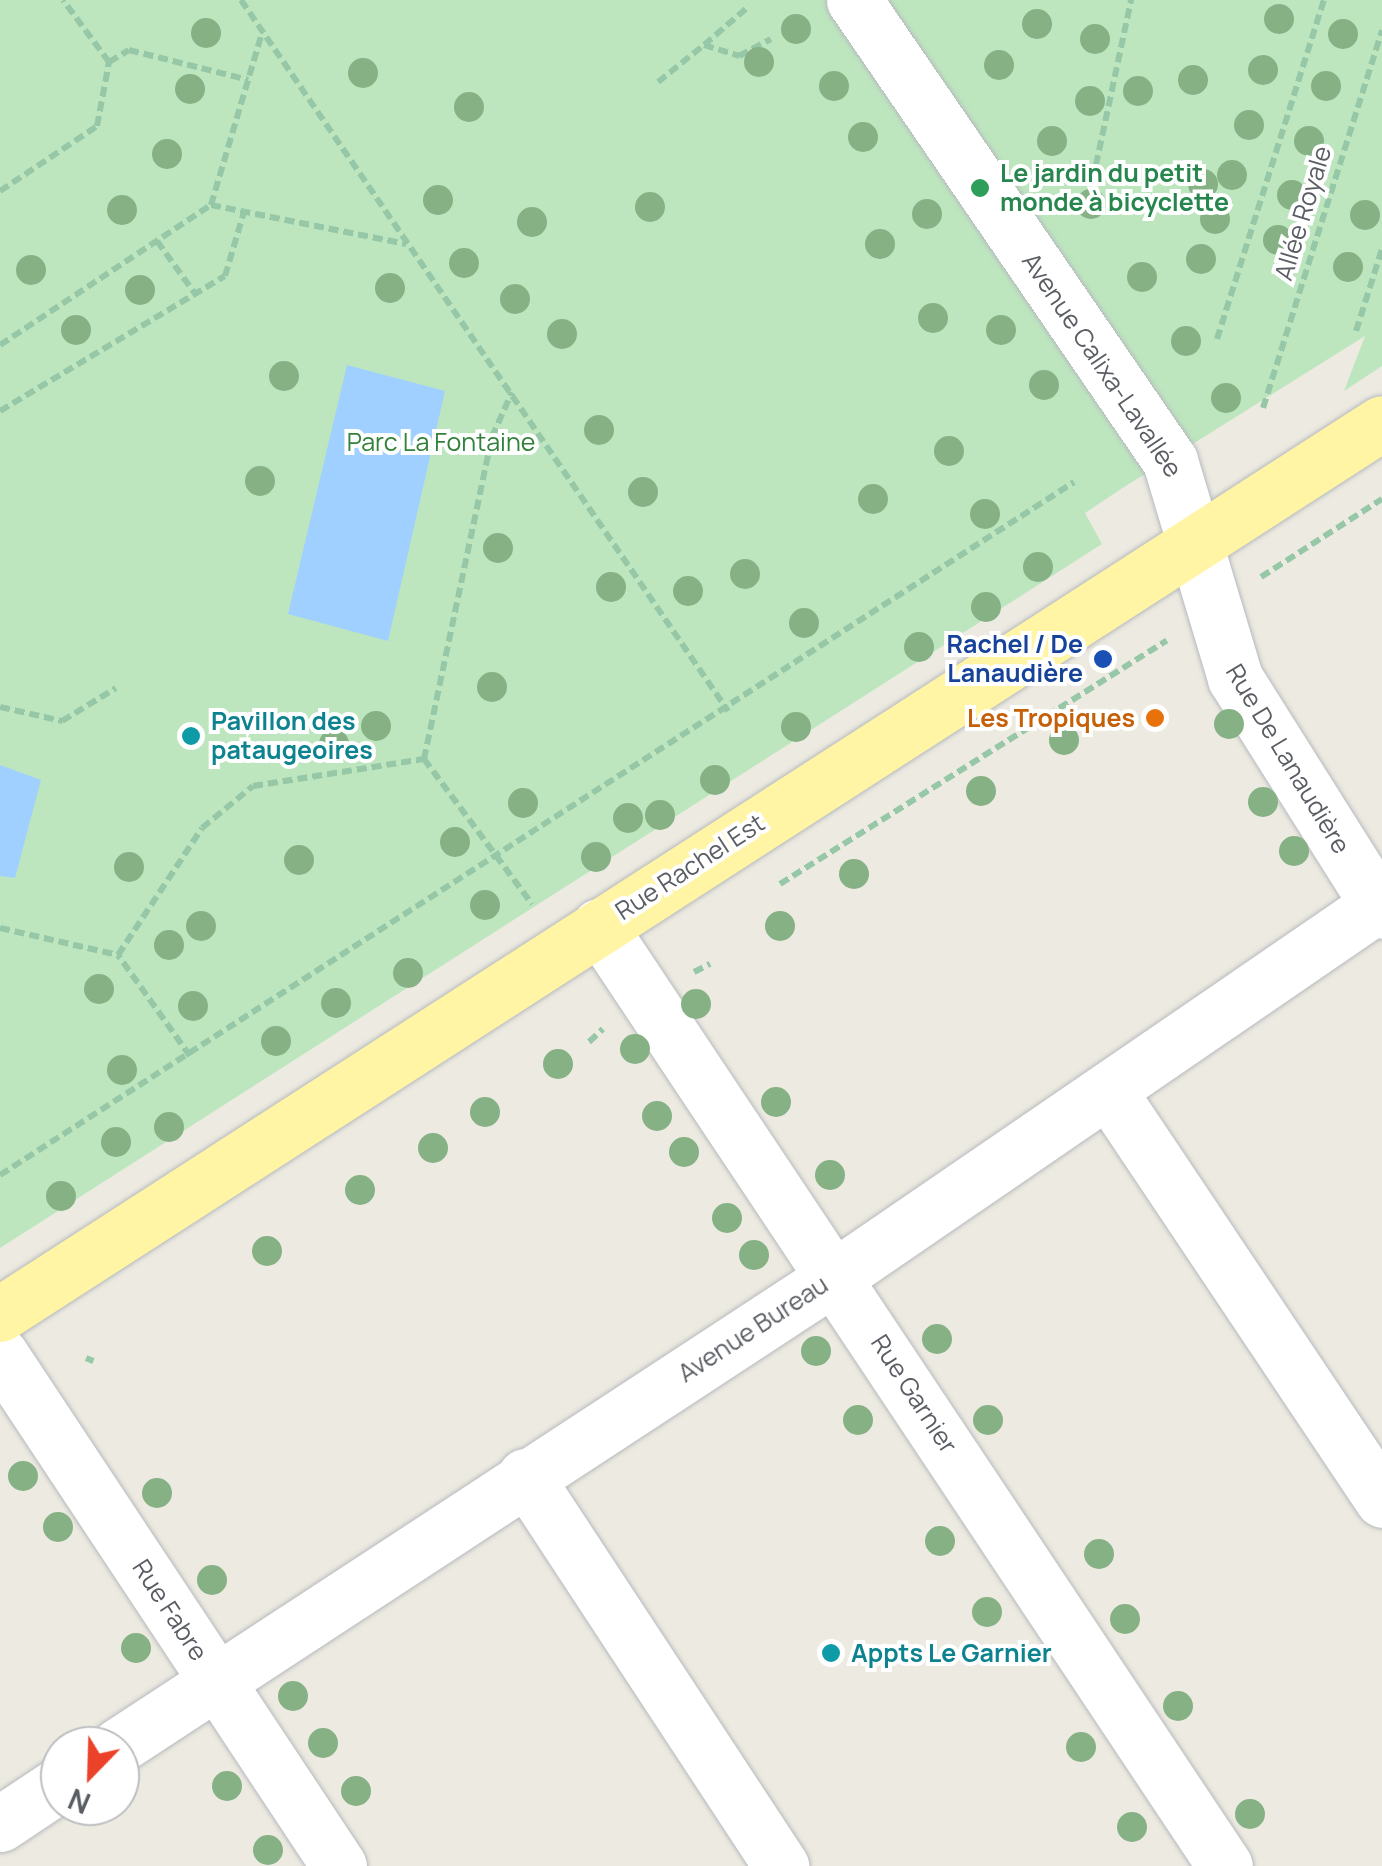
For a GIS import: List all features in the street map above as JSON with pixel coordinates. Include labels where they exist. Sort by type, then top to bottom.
[{"type":"main road","name":"Rue Rachel Est","points":[[0,1314],[1382,423]]},
{"type":"street","name":"Avenue Calixa-Lavallée","points":[[854,0],[1170,461],[1198,541]]},
{"type":"street","name":"Rue De Lanaudière","points":[[1198,541],[1210,612],[1235,678],[1381,906]]},
{"type":"street","name":"Avenue Bureau","points":[[140,1731],[836,1276],[1381,906]]},
{"type":"street","name":"Rue Garnier","points":[[599,926],[836,1276],[1225,1866]]},
{"type":"street","points":[[1108,1090],[1382,1500]]},
{"type":"street","name":"Rue Fabre","points":[[0,1354],[339,1866]]},
{"type":"street","points":[[525,1476],[781,1866]]},
{"type":"street","points":[[0,1824],[40,1797]]},
{"type":"path","points":[[0,191],[97,126],[109,62],[63,0]]},
{"type":"path","points":[[241,0],[728,711]]},
{"type":"path","points":[[1096,165],[1130,0]]},
{"type":"path","points":[[1217,339],[1324,0]]},
{"type":"path","points":[[658,82],[749,6]]},
{"type":"path","name":"Allée Royale","points":[[1263,408],[1382,30]]},
{"type":"path","points":[[0,345],[211,205],[262,33]]},
{"type":"path","points":[[704,45],[738,56],[771,39]]},
{"type":"path","points":[[109,62],[130,50],[248,80]]},
{"type":"path","points":[[211,205],[406,244]]},
{"type":"path","points":[[0,411],[196,295],[234,261],[244,212]]},
{"type":"path","points":[[157,241],[196,295]]},
{"type":"path","points":[[1356,331],[1382,248]]},
{"type":"path","points":[[424,759],[492,437],[512,391]]},
{"type":"path","points":[[0,1176],[728,711],[1074,482]]},
{"type":"path","points":[[768,891],[1382,499]]},
{"type":"path","points":[[0,707],[62,721],[116,688]]},
{"type":"path","points":[[424,759],[501,856],[533,904]]},
{"type":"path","points":[[118,955],[222,804],[288,776],[424,759]]},
{"type":"path","points":[[0,928],[118,955],[190,1056]]},
{"type":"green space","name":"Parc La Fontaine","points":[[0,0],[1382,0],[1382,366],[1344,391],[1365,336],[1121,489],[1085,513],[1102,544],[0,1248]]},
{"type":"water","points":[[347,365],[445,391],[388,641],[288,614]]},
{"type":"water","points":[[0,765],[41,780],[15,878],[0,876]]},
{"type":"place","name":"Le jardin du petit monde à bicyclette","points":[[980,188]]},
{"type":"place","name":"Rachel / De Lanaudière","points":[[1103,659]]},
{"type":"place","name":"Les Tropiques","points":[[1155,718]]},
{"type":"place","name":"Pavillon des pataugeoires","points":[[191,736]]},
{"type":"place","name":"Appts Le Garnier","points":[[831,1653]]}]
